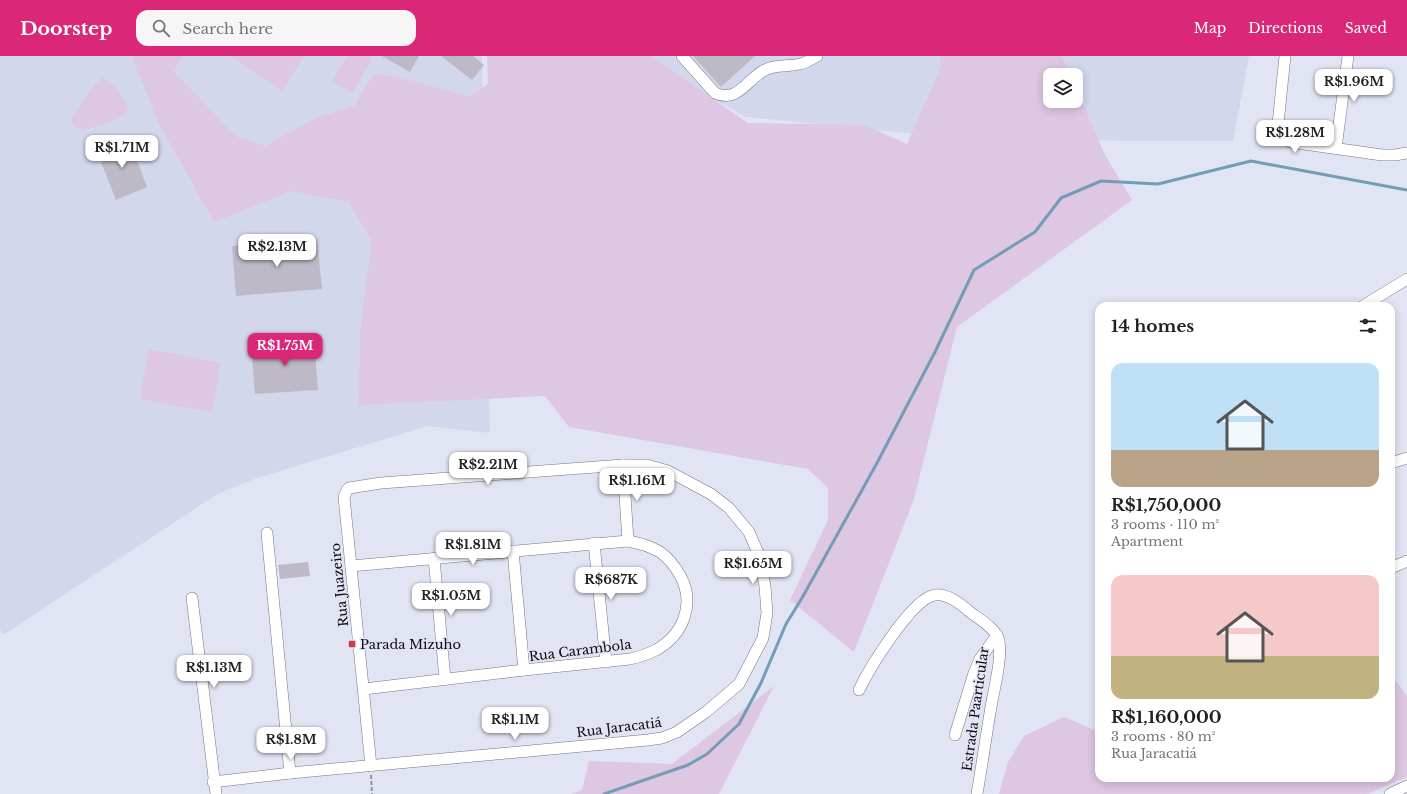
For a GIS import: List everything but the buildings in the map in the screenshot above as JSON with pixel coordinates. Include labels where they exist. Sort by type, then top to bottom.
[{"type":"street","points":[[682,56],[715,92],[727,96],[742,89],[768,68],[800,64],[816,56]]},
{"type":"street","points":[[1285,56],[1278,124],[1279,132],[1283,139],[1290,142],[1382,155],[1407,153]]},
{"type":"street","points":[[1336,148],[1348,56]]},
{"type":"street","points":[[1370,302],[1407,280]]},
{"type":"street","points":[[1395,461],[1407,458]]},
{"type":"street","points":[[623,465],[628,541]]},
{"type":"street","name":"Rua Jaracatiá","points":[[214,790],[290,773],[622,743],[662,738],[689,725],[724,699],[739,684],[763,638],[767,613],[765,586],[760,554],[749,532],[729,508],[711,494],[668,471],[647,465],[623,465],[381,483],[347,493]]},
{"type":"street","name":"Rua Juazeiro","points":[[347,493],[351,566],[371,766]]},
{"type":"street","points":[[267,533],[290,773]]},
{"type":"street","name":"Rua Carambola","points":[[351,566],[628,541],[661,552],[670,561],[678,571],[682,580],[688,603],[682,622],[667,642],[657,649],[630,660],[524,670],[364,689]]},
{"type":"street","points":[[594,543],[606,662]]},
{"type":"street","points":[[514,551],[524,670]]},
{"type":"street","points":[[434,558],[445,679]]},
{"type":"street","points":[[1395,566],[1407,561]]},
{"type":"street","name":"Estrada Paarticular","points":[[859,690],[873,662],[895,632],[915,608],[929,597],[936,595],[953,600],[984,623],[996,635],[999,641],[998,668],[977,794]]},
{"type":"street","points":[[192,598],[214,790]]},
{"type":"street","points":[[955,735],[974,673],[980,659],[996,635]]},
{"type":"street","points":[[1390,794],[1407,786]]},
{"type":"path","points":[[371,766],[372,794]]},
{"type":"shaded area","points":[[0,56],[482,56],[490,433],[428,426],[257,478],[219,493],[3,635],[0,629]]},
{"type":"shaded area","points":[[136,56],[182,56],[174,72],[237,137],[265,146],[318,117],[354,106],[374,74],[399,77],[470,97],[488,84],[487,56],[651,56],[748,123],[865,125],[907,144],[941,67],[940,56],[1062,56],[1067,68],[1043,68],[1043,108],[1083,108],[1083,104],[1105,155],[1132,200],[957,327],[914,499],[854,652],[790,600],[828,520],[828,488],[808,469],[569,427],[545,396],[359,405],[360,332],[372,240],[348,202],[291,191],[214,222],[158,122],[133,60]]},
{"type":"shaded area","points":[[231,56],[304,56],[282,91]]},
{"type":"shaded area","points":[[347,56],[369,56],[373,58],[352,93],[332,81]]},
{"type":"shaded area","points":[[634,56],[1249,56],[1233,141],[974,140],[746,117]]},
{"type":"shaded area","points":[[102,78],[113,85],[124,98],[128,110],[120,118],[108,123],[84,130],[79,129],[74,125],[71,118],[98,81]]},
{"type":"shaded area","points":[[149,349],[221,363],[212,412],[140,399]]},
{"type":"shaded area","points":[[1395,680],[1407,696],[1407,777],[1367,794],[999,794],[1008,762],[1024,736],[1064,717],[1095,730],[1095,782],[1395,782]]},
{"type":"shaded area","points":[[774,686],[719,794],[571,794],[582,790],[589,761],[672,764]]},
{"type":"waterway","points":[[604,794],[688,765],[707,754],[739,724],[761,683],[786,624],[877,463],[935,352],[974,270],[1035,232],[1061,198],[1101,181],[1158,184],[1251,161],[1407,190]]},
{"type":"place","name":"Parada Mizuho","points":[[352,644]]}]
